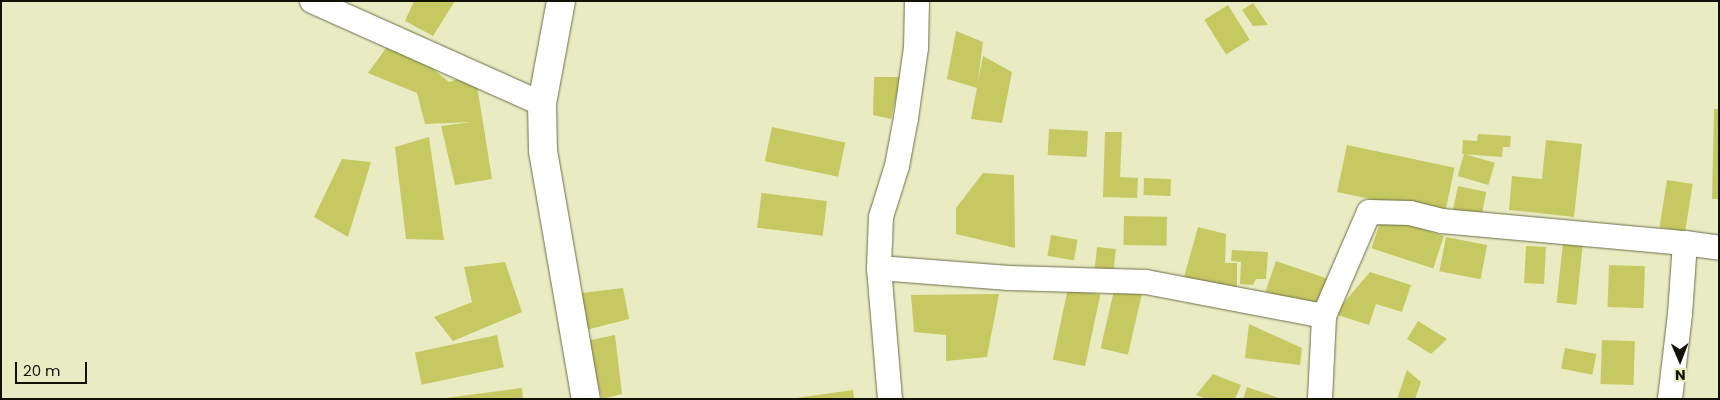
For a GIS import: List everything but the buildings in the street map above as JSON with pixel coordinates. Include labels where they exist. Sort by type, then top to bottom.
[{"type":"main road","points":[[561,1],[542,104],[543,151],[586,399]]},
{"type":"street","points":[[312,1],[542,104]]},
{"type":"street","points":[[890,399],[879,268],[881,217],[897,166],[906,118],[916,48],[917,1]]},
{"type":"street","points":[[1320,399],[1324,316],[1369,212],[1410,213],[1442,221],[1685,243],[1719,248]]},
{"type":"street","points":[[1670,399],[1680,314],[1685,243]]},
{"type":"street","points":[[879,268],[1009,278],[1146,282],[1324,316]]}]
